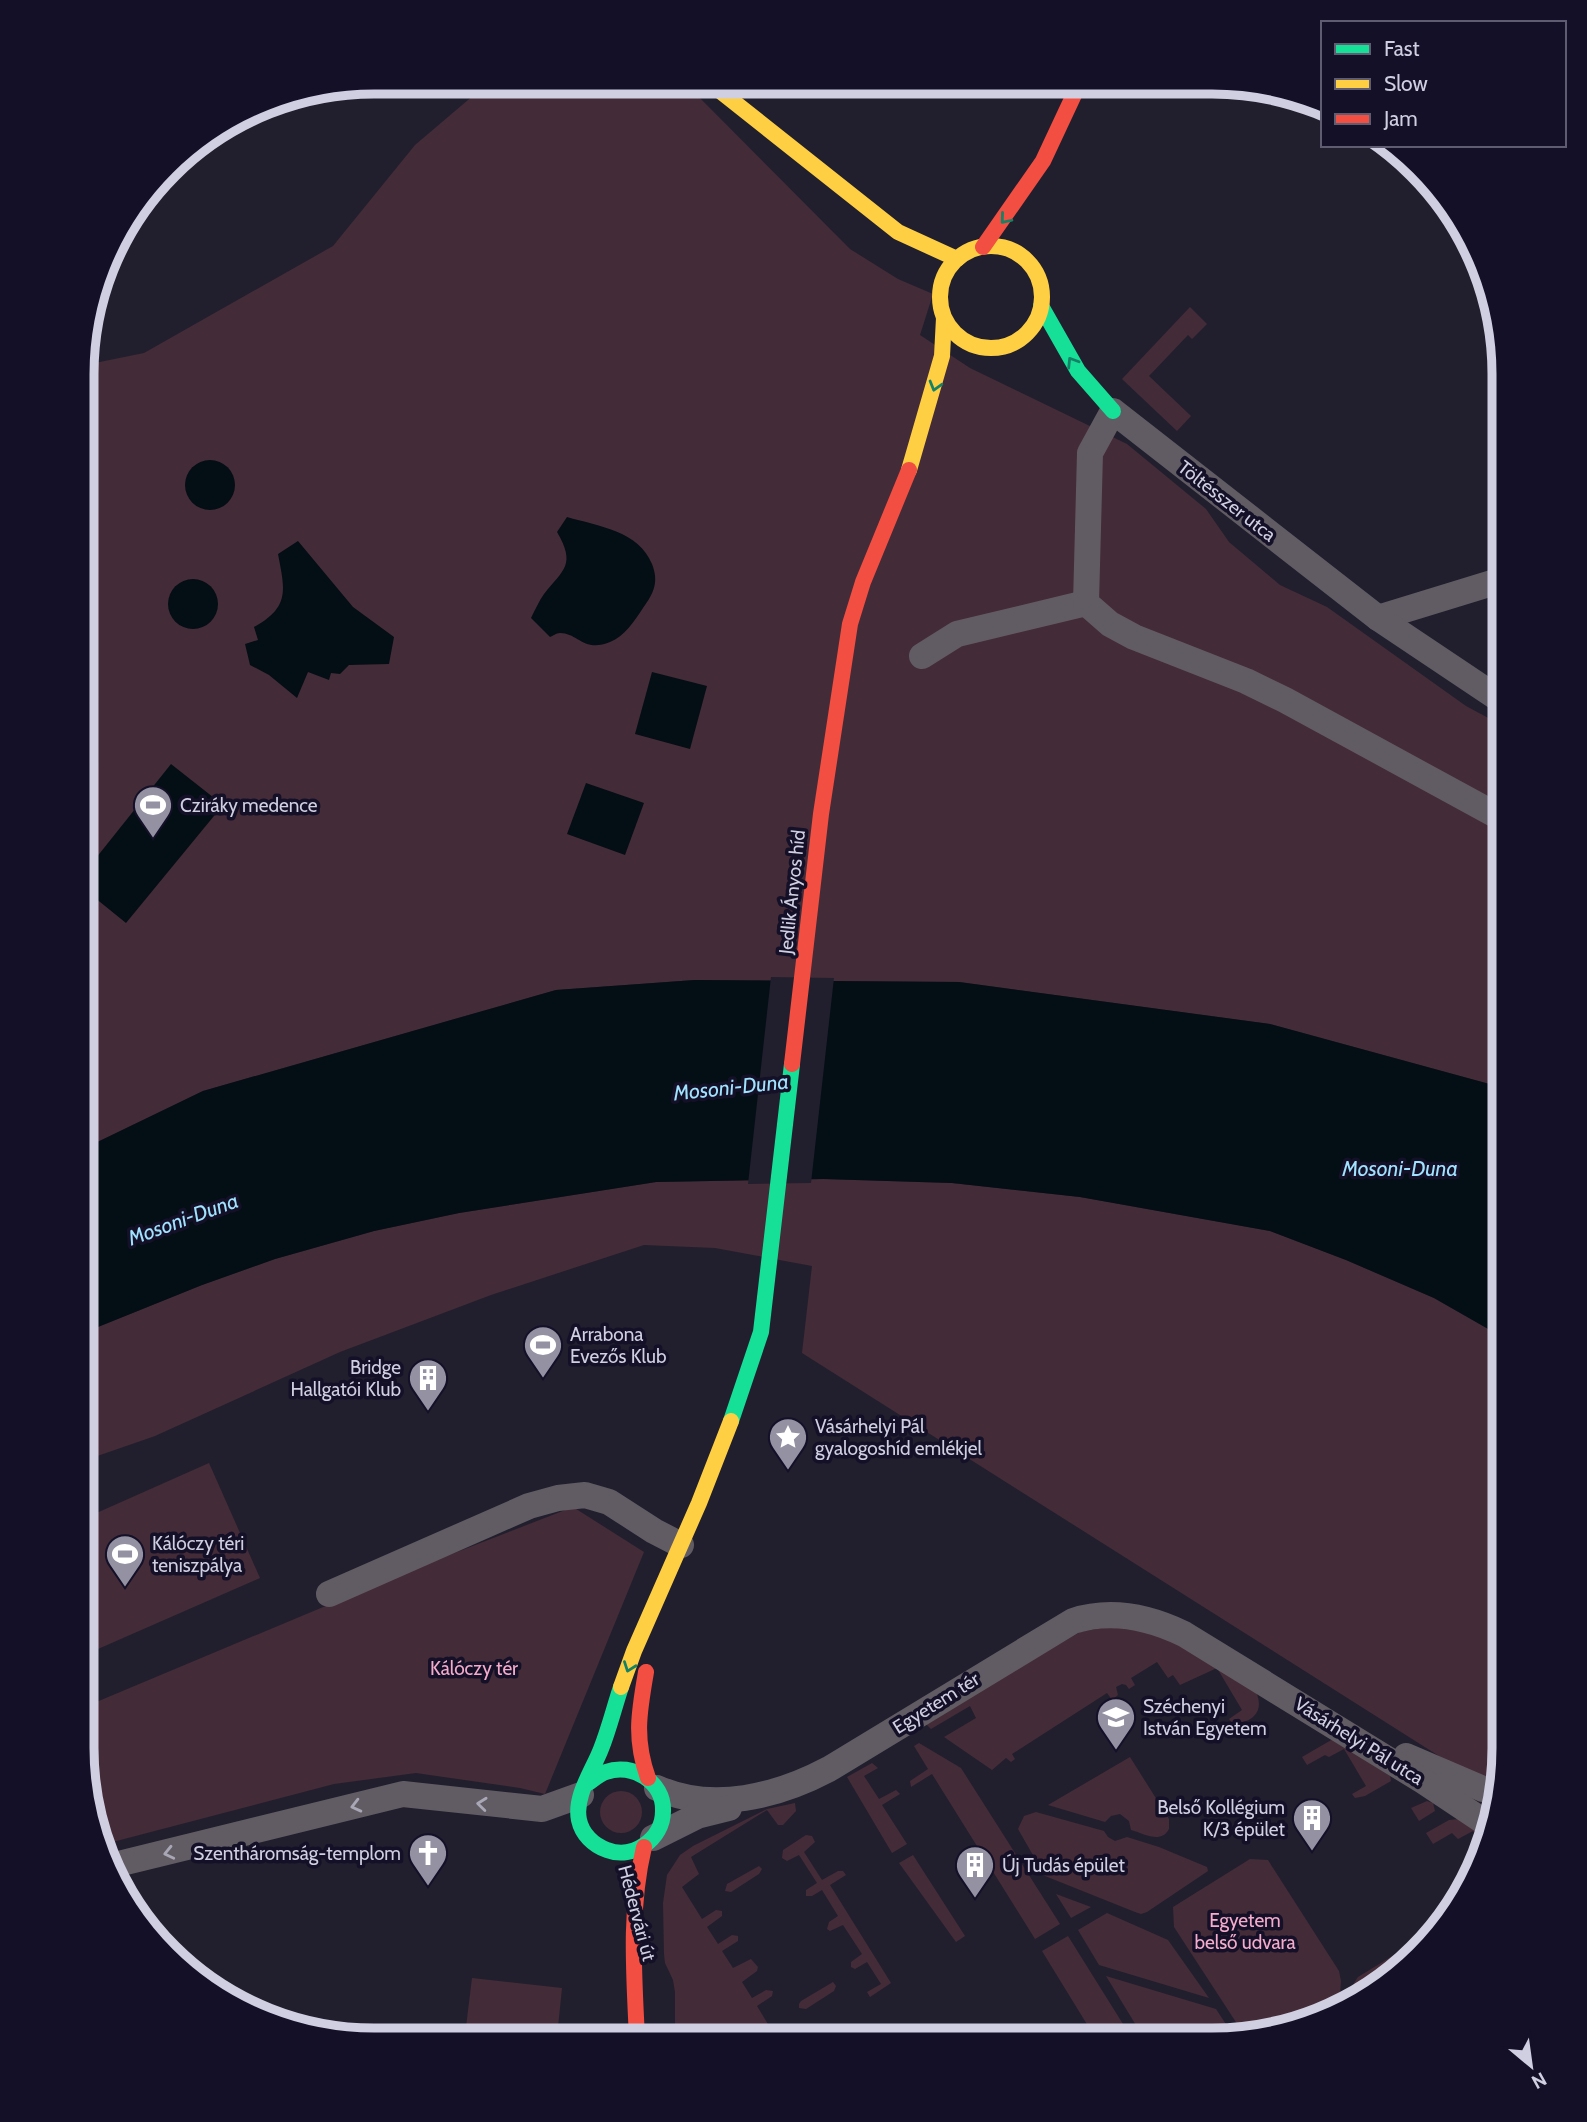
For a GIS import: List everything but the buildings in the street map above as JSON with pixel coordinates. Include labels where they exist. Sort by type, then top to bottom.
[{"type":"street","points":[[724,94],[898,232],[957,259]]},
{"type":"street","points":[[983,247],[1011,212],[1050,148],[1074,94]]},
{"type":"street","points":[[1036,195],[1050,148]]},
{"type":"street","points":[[879,217],[906,255]]},
{"type":"street","points":[[990,351],[1017,341],[1029,332],[1037,320],[1041,306],[1041,289],[1032,244]]},
{"type":"street","points":[[942,314],[942,282],[957,259],[969,251],[983,247],[999,247],[1014,252],[1027,261],[1036,274]]},
{"type":"street","points":[[928,285],[951,330],[961,339],[990,351],[1021,353]]},
{"type":"street","points":[[1041,306],[1078,371],[1113,411]]},
{"type":"street","name":"Jedlik Ányos híd","points":[[681,1545],[746,1385],[761,1332],[821,814],[850,624],[863,582],[910,467],[937,378],[944,341],[942,314]]},
{"type":"street","points":[[1066,380],[1113,411]]},
{"type":"street","points":[[1086,603],[1090,453],[1113,411]]},
{"type":"street","name":"Töltésszer utca","points":[[1113,411],[1378,618],[1492,694]]},
{"type":"street","name":"Jedlik Ányos híd","points":[[910,467],[941,415]]},
{"type":"street","points":[[1378,618],[1492,583]]},
{"type":"street","points":[[922,656],[957,634],[1086,603]]},
{"type":"street","points":[[1086,603],[1110,624],[1134,637],[1234,676],[1285,700],[1492,813]]},
{"type":"street","points":[[329,1594],[529,1506],[558,1498],[585,1495],[609,1502],[681,1545],[634,1651],[599,1757],[578,1807],[582,1829],[596,1846],[607,1852],[620,1854],[648,1842],[660,1827],[663,1814],[662,1801],[641,1760],[636,1735],[656,1605]]},
{"type":"street","name":"Egyetem tér","points":[[648,1842],[697,1816],[749,1802],[829,1769],[1073,1621],[1097,1614],[1108,1615]]},
{"type":"street","name":"Vásárhelyi Pál utca","points":[[1108,1615],[1150,1620],[1184,1633],[1483,1821]]},
{"type":"street","points":[[1367,1746],[1413,1758],[1489,1790]]},
{"type":"street","points":[[120,1864],[403,1794],[542,1809],[584,1789],[598,1774],[610,1769],[637,1771],[653,1783]]},
{"type":"street","name":"Egyetem tér","points":[[653,1783],[677,1796],[737,1800],[764,1795]]},
{"type":"street","name":"Hédervári út","points":[[637,2028],[633,1942],[635,1889],[638,1867],[648,1842]]},
{"type":"street","name":"Hédervári út","points":[[596,1846],[605,1870]]},
{"type":"street","name":"Hédervári út","points":[[618,1924],[636,1992]]},
{"type":"green space","points":[[475,94],[696,94],[850,249],[898,279],[933,294],[920,335],[970,368],[1127,444],[1206,509],[1229,542],[1280,585],[1327,607],[1466,706],[1492,720],[1492,1085],[1270,1024],[959,982],[695,980],[556,990],[203,1091],[94,1144],[95,363],[144,353],[333,246],[415,145]]},
{"type":"green space","points":[[1190,307],[1207,324],[1192,339],[1188,335],[1149,376],[1191,416],[1177,431],[1122,379]]},
{"type":"green space","points":[[824,1179],[952,1183],[1080,1197],[1270,1231],[1434,1298],[1492,1331],[1492,1766],[1489,1788],[802,1353],[812,1266],[715,1248],[644,1245],[491,1295],[340,1352],[155,1436],[94,1457],[94,1329],[275,1259],[374,1231],[459,1213],[656,1182]]},
{"type":"green space","points":[[209,1463],[260,1578],[94,1651],[94,1514]]},
{"type":"green space","name":"Kálóczy tér","points":[[573,1507],[644,1552],[545,1794],[416,1773],[334,1784],[111,1842],[97,1784],[94,1703],[421,1566]]},
{"type":"green space","points":[[1108,1627],[1143,1630],[1177,1643],[1256,1692],[1258,1710],[1251,1719],[1232,1723],[1229,1719],[1242,1710],[1217,1668],[1180,1685],[1173,1675],[1168,1678],[1157,1662],[1131,1678],[1135,1685],[1129,1689],[1122,1684],[1116,1687],[1118,1695],[1112,1700],[1107,1693],[1012,1754],[1015,1759],[1011,1762],[1006,1758],[992,1770],[944,1737],[976,1718],[970,1706],[931,1729],[925,1723],[1080,1632]]},
{"type":"green space","points":[[1333,1739],[1390,1776],[1391,1781],[1365,1796],[1355,1798],[1352,1794],[1366,1786],[1344,1749],[1307,1765],[1302,1757]]},
{"type":"green space","points":[[919,1743],[961,1768],[1060,1924],[1035,1939],[932,1774],[911,1787],[910,1781],[928,1769],[914,1746]]},
{"type":"green space","points":[[1130,1757],[1169,1819],[1166,1834],[1152,1837],[1131,1830],[1129,1821],[1120,1814],[1111,1816],[1105,1822],[1048,1805]]},
{"type":"green space","points":[[872,1763],[878,1768],[864,1776],[879,1799],[896,1790],[900,1794],[882,1805],[907,1844],[892,1853],[847,1777]]},
{"type":"green space","points":[[621,1791],[636,1797],[642,1812],[636,1827],[621,1833],[606,1827],[600,1812],[606,1797]]},
{"type":"green space","points":[[1427,1801],[1433,1803],[1435,1811],[1419,1821],[1411,1808]]},
{"type":"green space","points":[[795,1803],[796,1811],[783,1825],[778,1825],[767,1810],[691,1857],[699,1874],[682,1887],[702,1919],[716,1910],[722,1911],[722,1916],[707,1927],[718,1944],[732,1935],[738,1936],[738,1941],[722,1951],[733,1968],[751,1959],[758,1967],[757,1971],[742,1982],[752,1998],[766,1990],[773,1991],[772,1996],[757,2006],[770,2028],[675,2028],[675,1992],[664,1954],[663,1903],[667,1875],[680,1855],[693,1846],[767,1809]]},
{"type":"green space","name":"Egyetem belső udvara","points":[[1036,1812],[1104,1831],[1115,1841],[1127,1837],[1159,1847],[1207,1867],[1208,1871],[1147,1912],[1135,1912],[1045,1876],[1018,1829],[1024,1816]]},
{"type":"green space","points":[[1459,1819],[1480,1832],[1478,1839],[1473,1831],[1458,1839],[1452,1833],[1433,1844],[1426,1833],[1449,1820]]},
{"type":"green space","points":[[806,1835],[812,1836],[815,1842],[804,1852],[822,1880],[838,1871],[843,1871],[846,1875],[830,1885],[891,1983],[870,1997],[867,1992],[881,1984],[867,1962],[855,1969],[851,1967],[851,1962],[862,1954],[843,1925],[830,1931],[827,1929],[829,1922],[838,1916],[822,1890],[812,1896],[806,1896],[806,1890],[817,1883],[799,1855],[787,1861],[782,1858],[783,1850]]},
{"type":"green space","points":[[913,1855],[965,1936],[956,1942],[899,1863]]},
{"type":"green space","name":"Egyetem belső udvara","points":[[1250,1859],[1268,1860],[1339,1971],[1340,1997],[1303,2013],[1239,2026],[1174,1927],[1173,1907]]},
{"type":"green space","points":[[759,1866],[762,1869],[759,1874],[731,1892],[725,1891],[727,1884]]},
{"type":"green space","points":[[1056,1894],[1091,1907],[1071,1918]]},
{"type":"green space","name":"Egyetem belső udvara","points":[[1107,1913],[1168,1940],[1209,1998],[1099,1965],[1078,1930]]},
{"type":"green space","points":[[1068,1936],[1123,2024],[1118,2027],[1089,2028],[1042,1951]]},
{"type":"green space","points":[[1407,1947],[1408,1949],[1354,1990],[1358,1977]]},
{"type":"green space","name":"Egyetem belső udvara","points":[[1106,1976],[1216,2009],[1228,2027],[1213,2028],[1138,2028]]},
{"type":"green space","points":[[472,1978],[562,1988],[558,2028],[466,2027]]},
{"type":"green space","points":[[833,1982],[836,1986],[834,1991],[806,2009],[799,2008],[801,2001]]},
{"type":"water","points":[[210,460],[228,467],[235,485],[228,503],[210,510],[192,503],[185,485],[192,467]]},
{"type":"water","points":[[567,517],[628,537],[646,553],[654,570],[653,592],[647,603],[629,628],[620,636],[601,645],[588,644],[566,634],[559,633],[550,637],[531,618],[542,597],[565,566],[566,552],[557,532]]},
{"type":"water","points":[[298,541],[353,607],[394,637],[389,664],[349,665],[340,674],[331,673],[329,680],[308,672],[297,698],[269,675],[250,665],[245,644],[258,640],[254,627],[266,620],[279,605],[283,588],[278,554]]},
{"type":"water","points":[[193,579],[211,586],[218,604],[211,622],[193,629],[175,622],[168,604],[175,586]]},
{"type":"water","points":[[652,672],[707,686],[690,749],[635,734]]},
{"type":"water","name":"Cziráky medence","points":[[171,764],[223,805],[126,923],[94,897],[94,860]]},
{"type":"water","points":[[586,783],[644,803],[625,855],[567,834]]},
{"type":"water","name":"Mosoni-Duna","points":[[695,980],[959,982],[1270,1024],[1492,1085],[1492,1331],[1434,1298],[1270,1231],[1080,1197],[952,1183],[824,1179],[656,1182],[459,1213],[374,1231],[275,1259],[94,1329],[94,1144],[203,1091],[556,990]]},
{"type":"pier","points":[[771,977],[834,978],[811,1183],[748,1184]]},
{"type":"traffic: fast","points":[[1041,306],[1078,371],[1113,411]]},
{"type":"traffic: fast","points":[[731,1421],[761,1332],[792,1064]]},
{"type":"traffic: fast","points":[[588,1783],[604,1773],[616,1770],[636,1772],[652,1783],[662,1801],[663,1811],[662,1821],[652,1838],[645,1845],[627,1852],[607,1850],[589,1838],[579,1820],[579,1802],[604,1741],[621,1687]]},
{"type":"traffic: slow","points":[[724,94],[898,232],[957,259]]},
{"type":"traffic: slow","points":[[991,246],[1010,250],[1027,261],[1038,278],[1042,297],[1038,316],[1027,333],[1010,344],[991,348],[972,344],[955,333],[944,316],[940,297],[944,278],[955,261],[972,250],[991,246]]},
{"type":"traffic: slow","points":[[909,470],[942,356],[944,318]]},
{"type":"traffic: slow","points":[[621,1687],[731,1421]]},
{"type":"traffic: jam","points":[[983,247],[1043,161],[1074,94]]},
{"type":"traffic: jam","points":[[792,1064],[821,814],[850,624],[863,582],[909,470]]},
{"type":"traffic: jam","points":[[646,1672],[639,1738],[648,1778]]},
{"type":"traffic: jam","points":[[637,2028],[634,1918],[644,1847]]},
{"type":"place","name":"Cziráky medence","points":[[153,839]]},
{"type":"place","name":"Arrabona Evezős Klub","points":[[543,1379]]},
{"type":"place","name":"Bridge Hallgatói Klub","points":[[428,1412]]},
{"type":"place","name":"Vásárhelyi Pál gyalogoshíd emlékjel","points":[[788,1471]]},
{"type":"place","name":"Kálóczy téri teniszpálya","points":[[125,1588]]},
{"type":"place","name":"Széchenyi István Egyetem","points":[[1116,1751]]},
{"type":"place","name":"Belső Kollégium K/3 épület","points":[[1312,1852]]},
{"type":"place","name":"Szentháromság-templom","points":[[428,1887]]},
{"type":"place","name":"Új Tudás épület","points":[[975,1899]]}]
